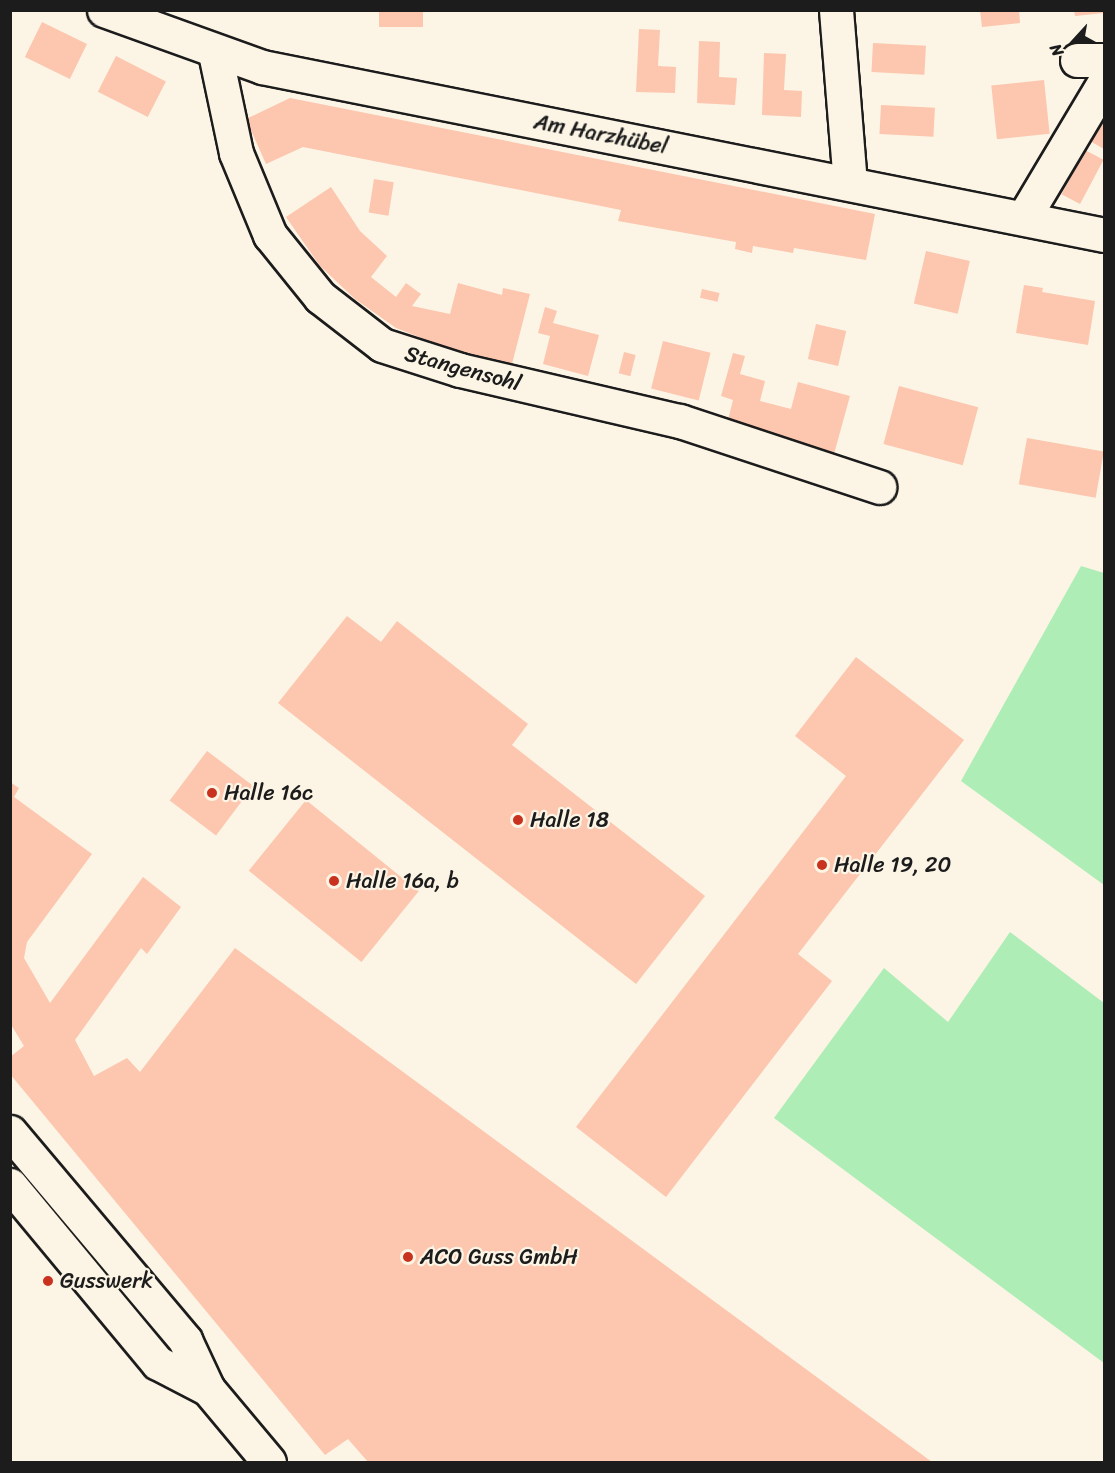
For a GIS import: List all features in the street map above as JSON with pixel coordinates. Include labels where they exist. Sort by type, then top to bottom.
[{"type":"street","name":"Am Harzhübel","points":[[104,10],[215,53],[262,67],[1024,217],[1104,235]]},
{"type":"street","points":[[836,10],[850,183]]},
{"type":"street","name":"Stangensohl","points":[[215,53],[236,153],[270,235],[320,297],[382,345],[460,370],[680,421],[879,487]]},
{"type":"street","points":[[1024,217],[1104,83]]},
{"type":"street","points":[[10,1132],[185,1340],[208,1389],[269,1462]]},
{"type":"street","points":[[10,1185],[158,1363],[208,1389]]},
{"type":"green space","points":[[1081,566],[1104,573],[1104,885],[961,781]]},
{"type":"green space","points":[[1010,932],[1104,1003],[1104,1363],[774,1118],[884,968],[948,1022]]},
{"type":"building","points":[[379,10],[423,10],[423,27],[379,27]]},
{"type":"building","points":[[980,10],[1019,10],[1020,23],[982,27]]},
{"type":"building","points":[[1074,10],[1104,10],[1104,13],[1075,16]]},
{"type":"building","points":[[42,22],[87,44],[70,79],[25,57]]},
{"type":"building","points":[[639,29],[660,30],[658,66],[676,67],[675,93],[636,92]]},
{"type":"building","points":[[699,41],[720,42],[719,77],[737,78],[735,105],[697,103]]},
{"type":"building","points":[[873,43],[926,46],[924,75],[871,72]]},
{"type":"building","points":[[764,53],[786,54],[784,90],[802,91],[801,117],[762,115]]},
{"type":"building","points":[[116,56],[166,81],[148,117],[98,92]]},
{"type":"building","points":[[1044,80],[1050,134],[997,139],[991,86]]},
{"type":"building","points":[[290,98],[875,214],[866,260],[794,248],[793,253],[753,246],[752,253],[735,249],[736,242],[618,221],[621,210],[303,147],[266,164],[246,119]]},
{"type":"building","points":[[881,105],[935,108],[933,137],[879,134]]},
{"type":"building","points":[[1104,114],[1104,149],[1090,141]]},
{"type":"building","points":[[1085,150],[1104,160],[1080,204],[1062,194]]},
{"type":"building","points":[[374,179],[394,182],[388,216],[369,213]]},
{"type":"building","points":[[331,187],[360,231],[387,256],[371,277],[396,297],[406,283],[421,294],[412,306],[450,314],[458,283],[502,295],[503,288],[530,294],[512,364],[442,346],[396,328],[355,299],[320,266],[286,217]]},
{"type":"building","points":[[926,251],[970,261],[958,314],[914,304]]},
{"type":"building","points":[[1024,285],[1043,288],[1042,292],[1095,301],[1088,345],[1016,333]]},
{"type":"building","points":[[702,289],[720,293],[718,302],[700,298]]},
{"type":"building","points":[[545,307],[557,311],[553,323],[599,335],[588,376],[543,364],[550,336],[538,333]]},
{"type":"building","points":[[816,324],[846,331],[838,366],[808,359]]},
{"type":"building","points":[[663,341],[711,353],[699,400],[651,389]]},
{"type":"building","points":[[624,352],[636,355],[630,376],[619,373]]},
{"type":"building","points":[[733,353],[745,356],[740,374],[765,381],[760,401],[791,409],[798,382],[850,396],[834,454],[726,428],[733,400],[721,396]]},
{"type":"building","points":[[899,386],[978,407],[963,465],[883,444]]},
{"type":"building","points":[[1027,438],[1104,452],[1096,498],[1019,484]]},
{"type":"building","name":"Halle 18","points":[[347,616],[381,642],[397,621],[528,724],[512,745],[705,896],[636,984],[278,703]]},
{"type":"building","name":"Halle 19, 20","points":[[856,657],[964,740],[798,954],[832,981],[666,1197],[576,1127],[846,776],[795,736]]},
{"type":"building","name":"Halle 16c","points":[[207,751],[253,786],[216,835],[170,801]]},
{"type":"building","name":"ACO Guss GmbH","points":[[10,782],[19,788],[14,797],[92,854],[27,942],[24,958],[50,1003],[143,877],[181,907],[147,954],[141,948],[75,1040],[94,1076],[127,1058],[140,1072],[235,948],[932,1462],[368,1462],[348,1439],[325,1455],[10,1074],[10,1057],[24,1046],[10,1023]]},
{"type":"building","name":"Halle 16a, b","points":[[306,800],[419,891],[361,962],[249,871]]},
{"type":"place","name":"Halle 16c","points":[[212,793]]},
{"type":"place","name":"Halle 18","points":[[518,820]]},
{"type":"place","name":"Halle 19, 20","points":[[822,865]]},
{"type":"place","name":"Halle 16a, b","points":[[334,881]]},
{"type":"place","name":"ACO Guss GmbH","points":[[408,1257]]},
{"type":"place","name":"Gusswerk","points":[[48,1281]]}]
